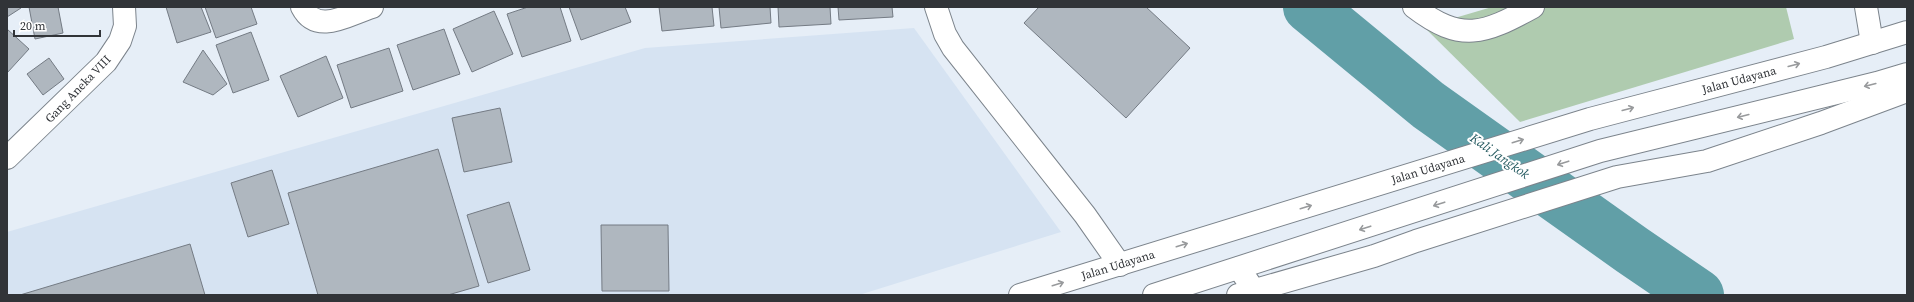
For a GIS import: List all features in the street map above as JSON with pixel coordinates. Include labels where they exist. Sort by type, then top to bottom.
[{"type":"main road","name":"Gang Aneka VIII","points":[[7,158],[106,62],[120,41],[123,33],[125,26],[124,7]]},
{"type":"main road","points":[[302,7],[313,19],[326,22],[372,7]]},
{"type":"main road","points":[[936,7],[945,34],[953,48],[1085,215],[1120,265]]},
{"type":"main road","points":[[1414,7],[1426,16],[1450,29],[1475,31],[1506,22],[1533,7]]},
{"type":"main road","points":[[1866,7],[1872,43]]},
{"type":"main road","name":"Jalan Udayana","points":[[1020,295],[1590,119],[1826,57],[1907,32]]},
{"type":"main road","points":[[1154,295],[1600,151],[1877,83],[1907,74]]},
{"type":"main road","points":[[1240,268],[1250,293],[1374,256],[1416,241],[1617,177],[1707,161],[1821,123],[1907,91]]},
{"type":"shaded area","points":[[914,28],[1061,232],[859,295],[7,295],[7,232],[645,48]]},
{"type":"green space","points":[[1492,7],[1786,7],[1794,39],[1520,122],[1424,27]]},
{"type":"building","points":[[7,7],[20,7],[21,8],[7,17]]},
{"type":"building","points":[[29,7],[58,7],[63,33],[35,39]]},
{"type":"building","points":[[166,7],[201,7],[211,32],[177,43]]},
{"type":"building","points":[[205,7],[251,7],[257,24],[216,38]]},
{"type":"building","points":[[528,7],[560,7],[571,41],[522,57],[507,14]]},
{"type":"building","points":[[569,7],[625,7],[631,22],[581,40]]},
{"type":"building","points":[[659,7],[712,7],[714,26],[662,31]]},
{"type":"building","points":[[719,7],[770,7],[771,23],[721,28]]},
{"type":"building","points":[[778,7],[830,7],[831,24],[779,27]]},
{"type":"building","points":[[838,7],[892,7],[893,17],[839,20]]},
{"type":"building","points":[[1039,7],[1146,7],[1190,48],[1126,118],[1024,23]]},
{"type":"building","points":[[494,11],[513,54],[472,72],[453,29]]},
{"type":"building","points":[[7,29],[29,49],[7,73]]},
{"type":"building","points":[[444,29],[460,74],[413,90],[397,45]]},
{"type":"building","points":[[251,32],[269,80],[233,93],[216,45]]},
{"type":"building","points":[[389,48],[403,91],[351,108],[337,65]]},
{"type":"building","points":[[203,50],[227,84],[213,95],[183,82]]},
{"type":"building","points":[[326,56],[343,98],[298,117],[280,76]]},
{"type":"building","points":[[49,58],[64,79],[43,95],[27,74]]},
{"type":"building","points":[[500,108],[512,162],[464,172],[452,118]]},
{"type":"building","points":[[438,149],[479,286],[448,295],[318,295],[288,193]]},
{"type":"building","points":[[272,170],[289,224],[248,237],[231,183]]},
{"type":"building","points":[[509,202],[530,270],[488,283],[467,215]]},
{"type":"building","points":[[601,225],[668,225],[669,291],[602,291]]},
{"type":"building","points":[[190,244],[205,295],[20,295]]},
{"type":"waterway","name":"Kali Jangkok","points":[[1309,7],[1428,105],[1698,295]]}]
